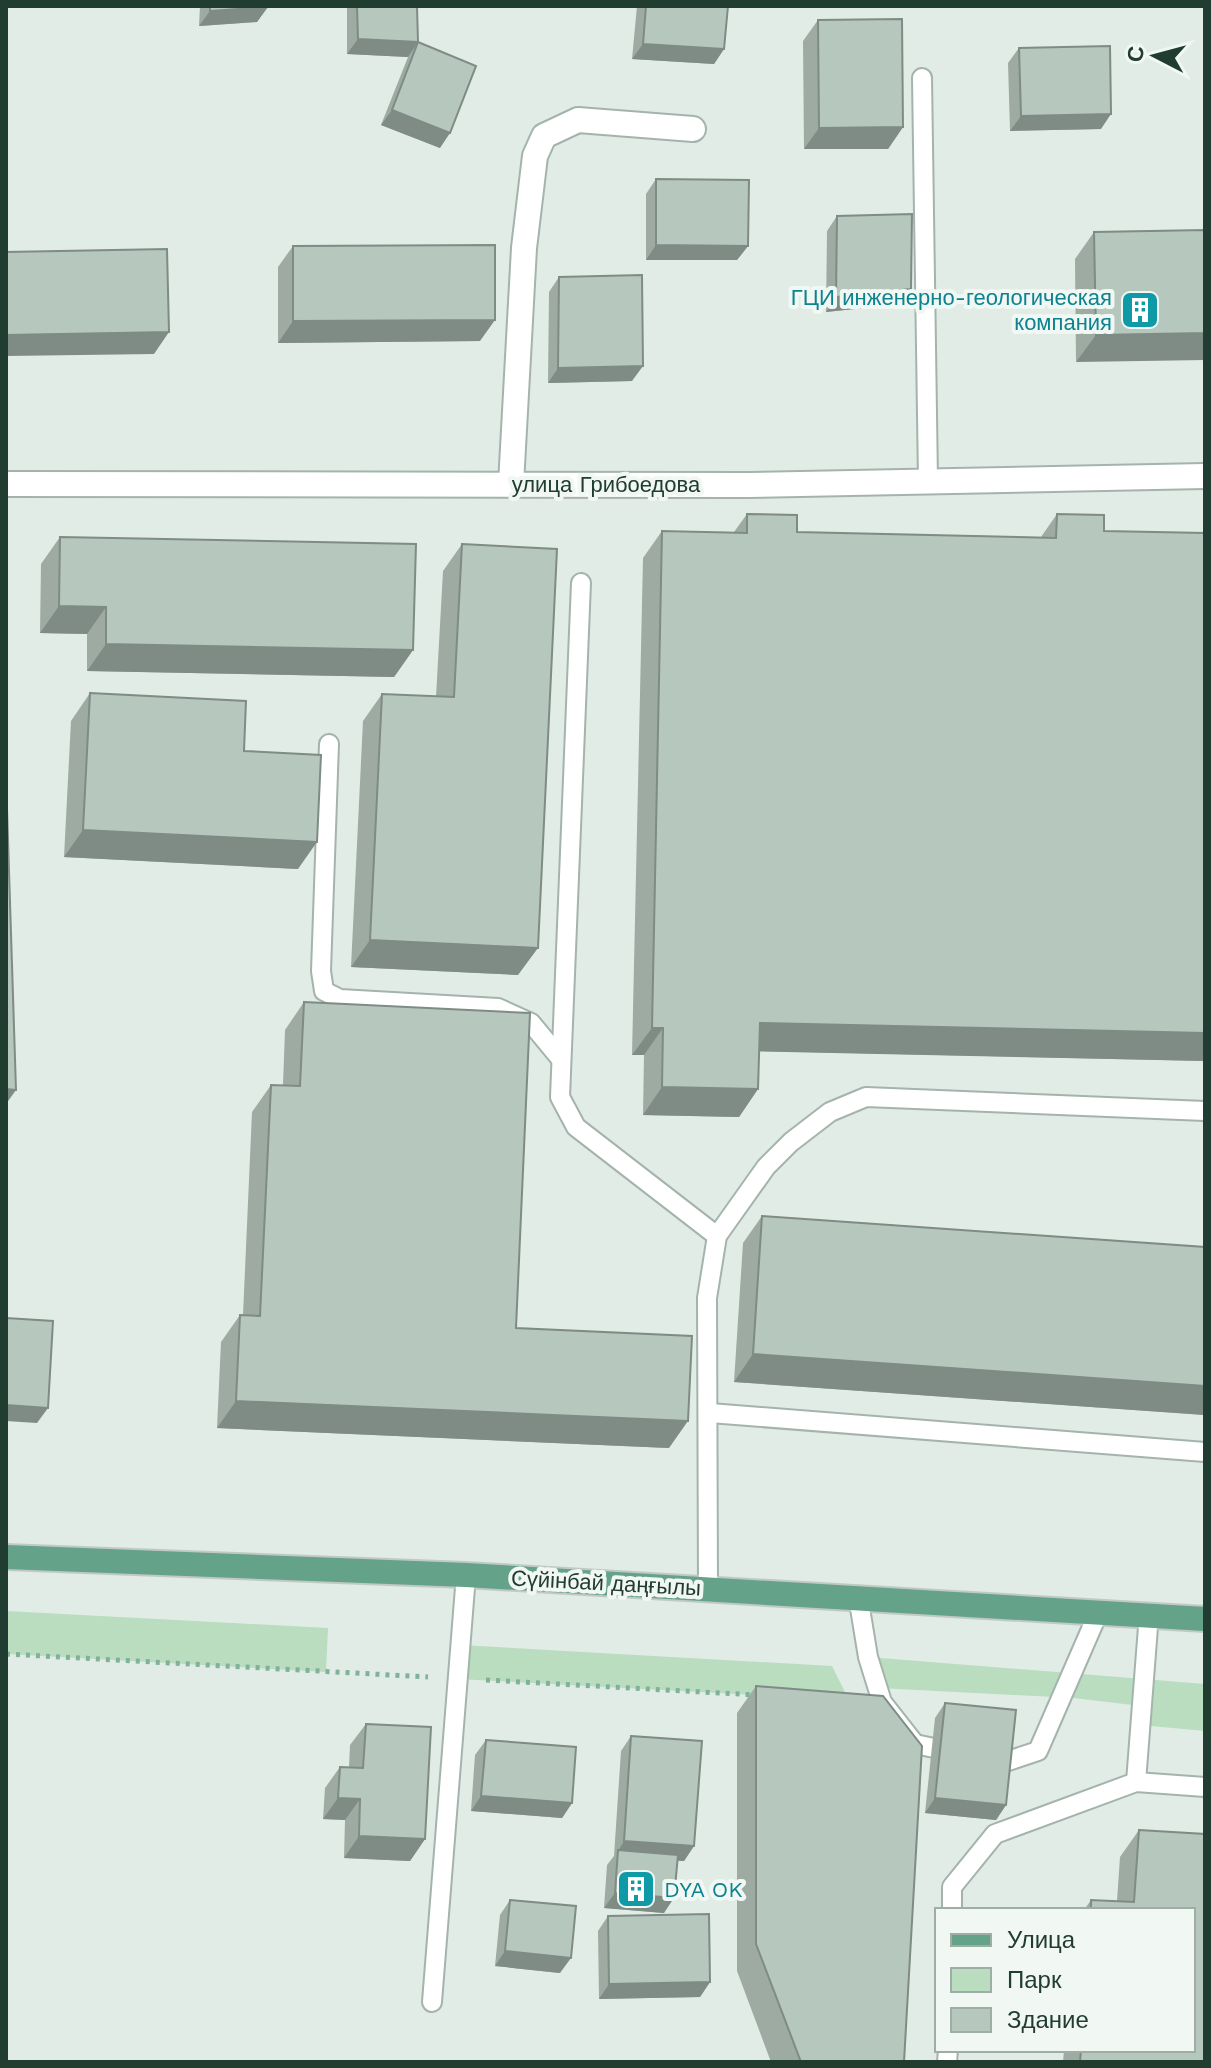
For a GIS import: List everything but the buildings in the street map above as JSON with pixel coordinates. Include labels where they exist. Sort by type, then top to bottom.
[{"type":"main road","name":"Сүйінбай даңғылы","points":[[6,1557],[466,1575],[1205,1619]]},
{"type":"street","points":[[511,484],[524,248],[535,156],[544,136],[578,120],[693,129]]},
{"type":"street","name":"улица Грибоедова","points":[[6,484],[511,484],[1205,476]]},
{"type":"lane","points":[[922,78],[928,481]]},
{"type":"lane","points":[[581,583],[560,1097],[576,1127],[717,1236]]},
{"type":"lane","points":[[329,744],[321,971],[324,991],[340,999],[498,1008],[531,1023],[560,1058]]},
{"type":"lane","points":[[708,1589],[710,1413],[707,1298],[717,1236],[766,1167],[791,1142],[830,1112],[866,1097],[1205,1111]]},
{"type":"lane","points":[[710,1413],[1205,1452]]},
{"type":"lane","points":[[432,2002],[466,1575]]},
{"type":"lane","points":[[858,1596],[868,1657],[882,1702],[915,1744],[1002,1763],[1038,1751],[1099,1611]]},
{"type":"lane","points":[[1136,1782],[1149,1614]]},
{"type":"lane","points":[[952,1908],[952,1887],[995,1834],[1136,1782],[1205,1787]]},
{"type":"green space","points":[[6,1611],[328,1628],[326,1672],[6,1654]]},
{"type":"green space","points":[[461,1645],[832,1666],[849,1700],[458,1679]]},
{"type":"green space","points":[[868,1657],[1205,1684],[1205,1731],[1140,1725],[1141,1706],[1074,1698],[878,1688]]},
{"type":"place","name":"ГЦИ инженерно-геологическая компания","points":[[1140,310]]},
{"type":"place","name":"DYA OK","points":[[636,1889]]}]
